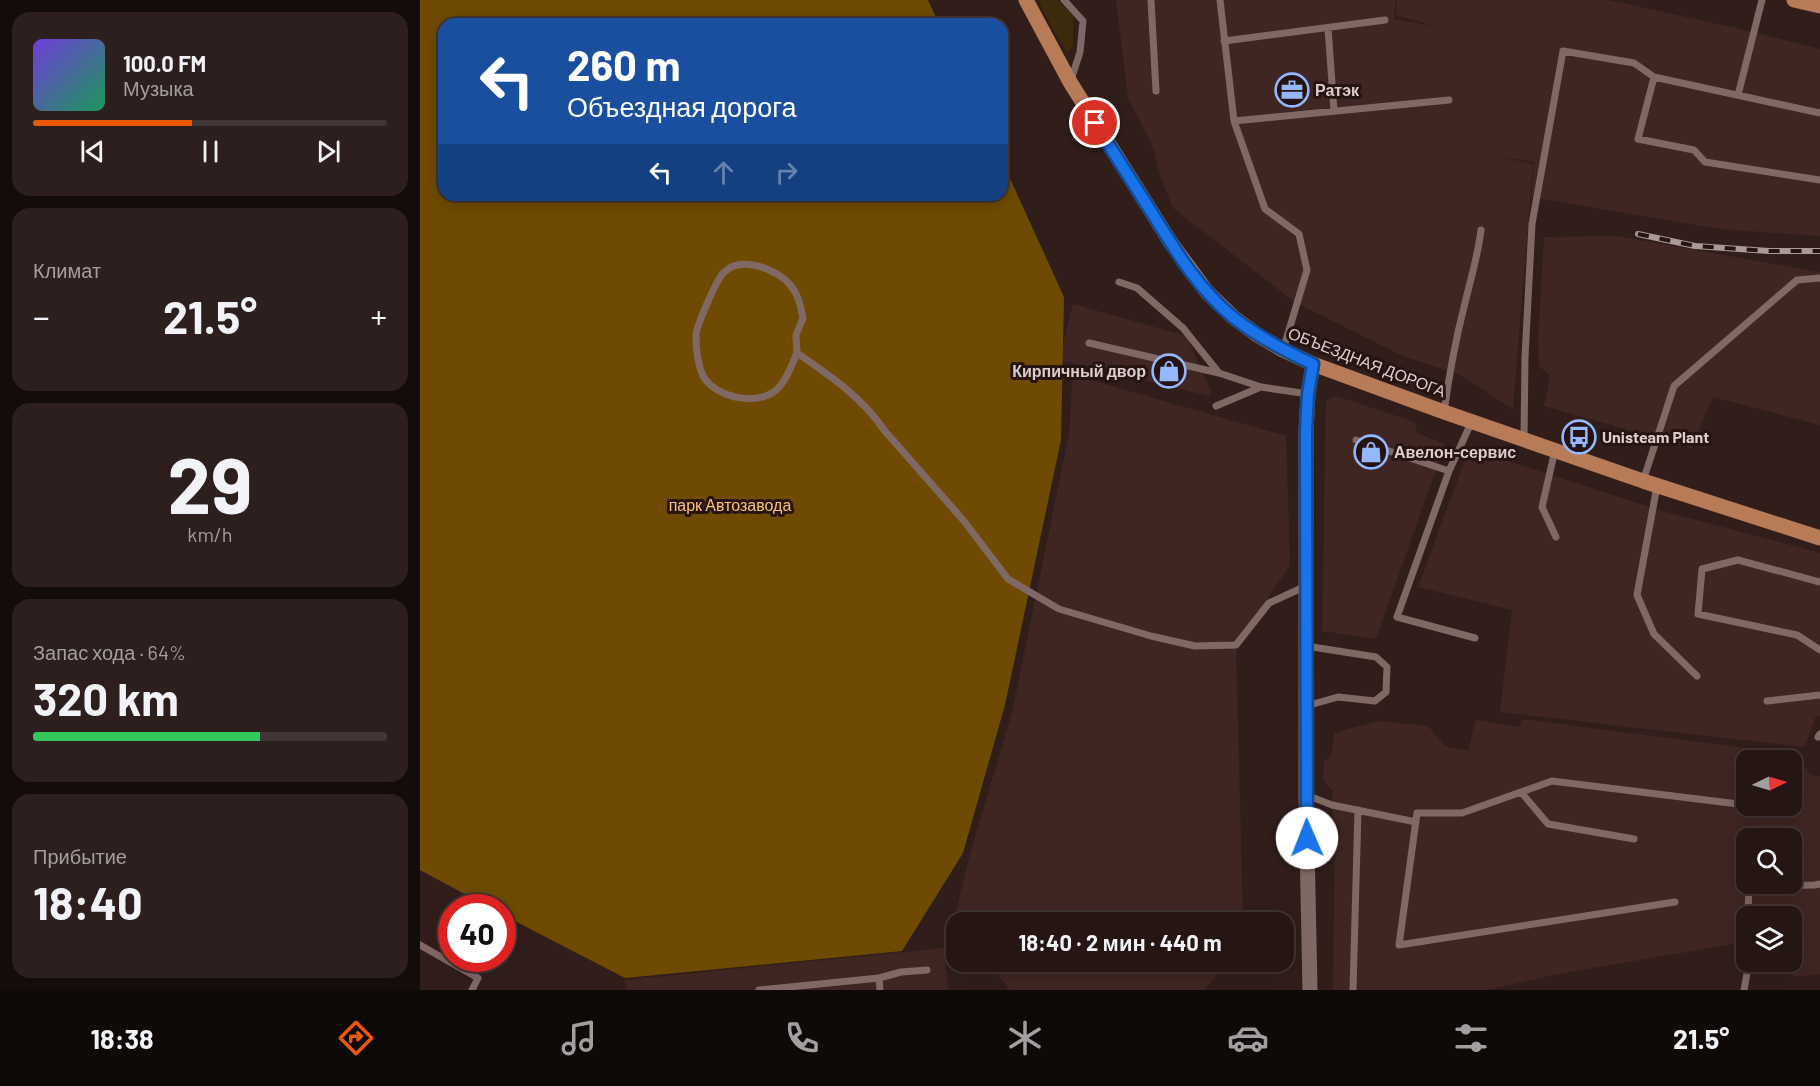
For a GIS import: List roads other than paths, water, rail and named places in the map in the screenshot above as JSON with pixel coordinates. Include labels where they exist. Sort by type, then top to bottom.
[{"type":"main road","points":[[1794,0],[1820,6]]},
{"type":"main road","name":"ОБЪЕЗДНАЯ ДОРОГА","points":[[1023,1],[1070,82],[1171,243],[1207,292],[1233,317],[1256,334],[1313,364],[1444,412],[1650,483],[1820,538]]},
{"type":"street","points":[[1310,990],[1306,795],[1306,431],[1308,394],[1313,364]]},
{"type":"lane","points":[[1064,0],[1083,21],[1080,52],[1070,82]]},
{"type":"lane","points":[[1151,0],[1156,91]]},
{"type":"lane","points":[[1220,0],[1234,121],[1265,209],[1299,234],[1307,270],[1283,350]]},
{"type":"lane","points":[[1738,95],[1762,0]]},
{"type":"lane","points":[[1224,41],[1385,20]]},
{"type":"lane","points":[[1328,27],[1334,111]]},
{"type":"lane","points":[[1524,439],[1525,357],[1532,224],[1563,51],[1634,63],[1654,77],[1820,113]]},
{"type":"lane","points":[[1654,77],[1638,140],[1694,150],[1705,162],[1820,180]]},
{"type":"lane","points":[[1234,121],[1449,100]]},
{"type":"lane","points":[[1444,412],[1449,372],[1478,252],[1481,230]]},
{"type":"lane","points":[[748,264],[768,270],[794,290],[803,318],[796,335],[797,353],[779,388],[764,397],[746,398],[725,393],[714,387],[703,376],[696,333],[721,276],[731,267],[748,264]]},
{"type":"lane","points":[[1697,676],[1654,634],[1637,595],[1650,483],[1674,386],[1797,280],[1820,278]]},
{"type":"lane","points":[[1119,282],[1137,288],[1183,328],[1220,373]]},
{"type":"lane","points":[[1089,343],[1220,373],[1261,387],[1308,394]]},
{"type":"lane","points":[[797,353],[839,382],[877,419],[963,521],[1008,579],[1059,609],[1151,636],[1195,646],[1236,645],[1269,603],[1306,586]]},
{"type":"lane","points":[[1216,406],[1261,387]]},
{"type":"lane","points":[[1472,421],[1449,471],[1397,617],[1475,638]]},
{"type":"lane","points":[[1356,440],[1449,471]]},
{"type":"lane","points":[[1555,450],[1542,507],[1556,537]]},
{"type":"lane","points":[[1820,582],[1738,560],[1702,569],[1698,614],[1797,635],[1820,650]]},
{"type":"lane","points":[[1306,646],[1376,657],[1387,667],[1386,692],[1375,701],[1338,697],[1306,706]]},
{"type":"lane","points":[[1767,701],[1820,695]]},
{"type":"lane","points":[[1675,902],[1400,945],[1417,813],[1462,813],[1551,781],[1736,804]]},
{"type":"lane","points":[[1521,792],[1548,824],[1634,839]]},
{"type":"lane","points":[[1306,795],[1332,805],[1416,822]]},
{"type":"lane","points":[[1353,990],[1358,810]]},
{"type":"lane","points":[[1748,906],[1749,886],[1820,884]]},
{"type":"lane","points":[[420,945],[477,978],[472,990]]},
{"type":"lane","points":[[759,990],[879,978],[901,972],[927,970]]},
{"type":"lane","points":[[1744,990],[1747,972]]},
{"type":"lane","points":[[879,978],[880,990]]},
{"type":"railway","points":[[1638,234],[1695,246],[1769,251],[1820,251]]},
{"type":"place","name":"Ратэк","points":[[1292,90]]},
{"type":"place","name":"Кирпичный двор","points":[[1169,371]]},
{"type":"place","name":"Unisteam Plant","points":[[1579,437]]},
{"type":"place","name":"Авелон-сервис","points":[[1371,452]]},
{"type":"park label","name":"парк Автозавода","points":[[730,505]]}]
